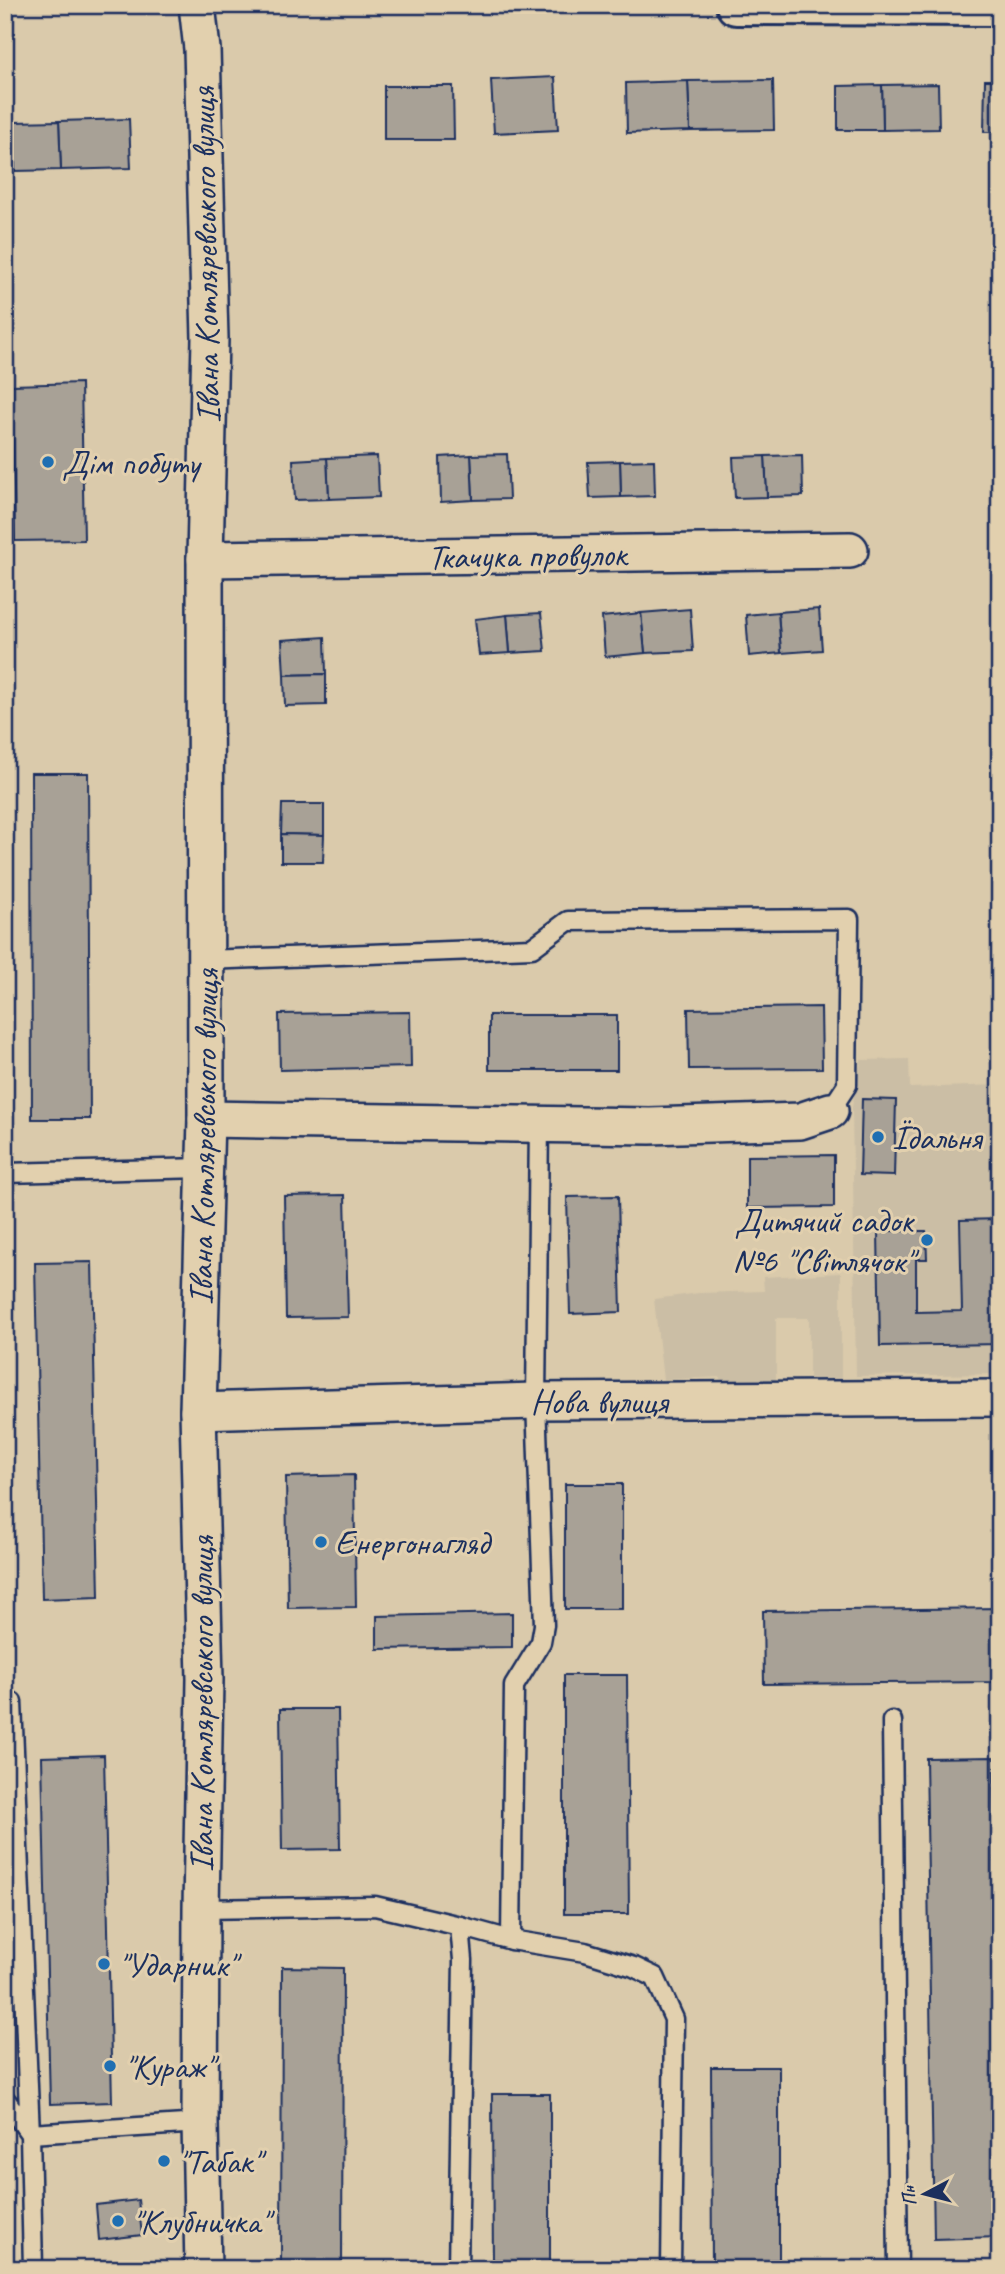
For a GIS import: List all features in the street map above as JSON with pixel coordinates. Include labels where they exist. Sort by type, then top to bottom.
[{"type":"main road","points":[[736,5],[1000,6]]},
{"type":"street","name":"Івана Котляревського вулиця","points":[[197,5],[202,49],[210,338],[205,559],[206,1119],[198,1412],[205,1679],[200,2123],[203,2269]]},
{"type":"street","name":"Ткачука провулок","points":[[205,559],[850,550]]},
{"type":"street","points":[[206,1119],[539,1122],[650,1126],[800,1121],[831,1111]]},
{"type":"street","name":"Нова вулиця","points":[[198,1412],[536,1401],[1000,1398]]},
{"type":"lane","points":[[205,960],[532,948],[568,920],[849,919],[847,1086],[831,1111]]},
{"type":"lane","points":[[512,1940],[514,1686],[541,1642],[544,1625],[536,1401],[539,1122]]},
{"type":"lane","points":[[5,1173],[204,1168]]},
{"type":"lane","points":[[12,1702],[33,2269]]},
{"type":"lane","points":[[892,1721],[898,2269]]},
{"type":"lane","points":[[201,1909],[375,1906],[512,1940],[585,1952],[634,1967],[655,1977],[674,2019],[671,2269]]},
{"type":"lane","points":[[458,2269],[463,1960],[460,1926]]},
{"type":"lane","points":[[5,2099],[30,2134]]},
{"type":"lane","points":[[30,2134],[200,2123]]},
{"type":"shaded area","name":"Дитячий садок №6 \"Світлячок\"","points":[[909,1059],[910,1088],[1000,1085],[1000,1374],[856,1376],[852,1107],[861,1060]]},
{"type":"shaded area","points":[[991,1156],[1000,1156],[1000,1209],[992,1209]]},
{"type":"shaded area","points":[[841,1273],[841,1382],[809,1382],[809,1318],[776,1318],[776,1385],[721,1387],[720,1377],[663,1380],[654,1299],[699,1293],[764,1291],[763,1277]]},
{"type":"building","points":[[555,77],[558,130],[494,133],[491,80]]},
{"type":"building","points":[[773,80],[774,130],[690,131],[688,81]]},
{"type":"building","points":[[985,80],[1000,80],[1000,132],[984,132]]},
{"type":"building","points":[[688,81],[690,131],[627,133],[626,83]]},
{"type":"building","points":[[938,84],[939,129],[883,130],[882,85]]},
{"type":"building","points":[[882,85],[883,130],[838,130],[838,86]]},
{"type":"building","points":[[384,86],[453,86],[454,140],[384,140]]},
{"type":"building","points":[[129,119],[131,168],[61,170],[59,121]]},
{"type":"building","points":[[59,121],[61,170],[15,171],[14,122]]},
{"type":"building","name":"Дім побуту","points":[[81,383],[84,540],[15,541],[12,385]]},
{"type":"building","points":[[507,454],[509,499],[473,500],[471,455]]},
{"type":"building","points":[[471,455],[473,500],[441,502],[440,457]]},
{"type":"building","points":[[802,455],[803,496],[767,497],[765,456]]},
{"type":"building","points":[[377,456],[379,497],[329,499],[327,458]]},
{"type":"building","points":[[765,456],[767,497],[735,498],[733,457]]},
{"type":"building","points":[[327,458],[329,499],[295,500],[293,460]]},
{"type":"building","points":[[654,460],[655,496],[621,497],[620,461]]},
{"type":"building","points":[[620,461],[621,497],[590,498],[588,462]]},
{"type":"building","points":[[690,609],[693,651],[645,653],[641,613]]},
{"type":"building","points":[[819,609],[822,650],[781,653],[778,612]]},
{"type":"building","points":[[778,612],[781,653],[749,656],[746,615]]},
{"type":"building","points":[[541,613],[545,651],[510,653],[507,615]]},
{"type":"building","points":[[641,613],[645,653],[605,657],[602,617]]},
{"type":"building","points":[[507,615],[510,653],[479,655],[475,619]]},
{"type":"building","points":[[325,637],[326,674],[284,675],[282,640]]},
{"type":"building","points":[[326,674],[326,705],[285,706],[284,675]]},
{"type":"building","points":[[31,773],[88,773],[90,1119],[32,1119]]},
{"type":"building","points":[[282,804],[324,804],[324,835],[281,834]]},
{"type":"building","points":[[281,834],[324,835],[323,862],[281,862]]},
{"type":"building","points":[[821,1007],[822,1068],[689,1069],[688,1009]]},
{"type":"building","points":[[410,1012],[411,1067],[280,1070],[279,1014]]},
{"type":"building","points":[[489,1015],[617,1015],[617,1070],[489,1070]]},
{"type":"building","name":"Їдальня","points":[[862,1099],[896,1100],[894,1176],[860,1175]]},
{"type":"building","points":[[834,1155],[834,1207],[747,1208],[747,1156]]},
{"type":"building","points":[[345,1195],[348,1317],[286,1318],[284,1196]]},
{"type":"building","points":[[618,1196],[621,1312],[570,1314],[567,1197]]},
{"type":"building","points":[[1000,1219],[1000,1344],[880,1346],[878,1231],[926,1231],[927,1259],[916,1259],[916,1312],[962,1311],[960,1220]]},
{"type":"building","points":[[92,1262],[99,1597],[42,1599],[35,1263]]},
{"type":"building","name":"Енергонагляд","points":[[354,1475],[356,1607],[288,1608],[286,1477]]},
{"type":"building","points":[[565,1484],[622,1484],[622,1609],[565,1609]]},
{"type":"building","points":[[1000,1608],[1000,1682],[764,1684],[763,1611]]},
{"type":"building","points":[[512,1613],[512,1647],[377,1649],[377,1616]]},
{"type":"building","points":[[564,1675],[627,1675],[629,1914],[564,1914]]},
{"type":"building","points":[[280,1709],[338,1709],[340,1849],[282,1850]]},
{"type":"building","points":[[104,1755],[112,2102],[50,2104],[42,1757]]},
{"type":"building","points":[[993,1757],[1000,2237],[934,2239],[926,1758]]},
{"type":"building","points":[[282,1967],[343,1968],[342,2269],[281,2269]]},
{"type":"building","points":[[711,2067],[779,2067],[779,2269],[712,2269]]},
{"type":"building","points":[[492,2094],[550,2094],[550,2269],[493,2269]]},
{"type":"building","points":[[138,2200],[142,2235],[99,2240],[96,2205]]},
{"type":"place","name":"Дім побуту","points":[[48,462]]},
{"type":"place","name":"Їдальня","points":[[878,1137]]},
{"type":"place","name":"Дитячий садок №6 \"Світлячок\"","points":[[927,1240]]},
{"type":"place","name":"Енергонагляд","points":[[321,1542]]},
{"type":"place","name":"\"Ударник\"","points":[[104,1964]]},
{"type":"place","name":"\"Кураж\"","points":[[110,2066]]},
{"type":"place","name":"\"Табак\"","points":[[164,2161]]},
{"type":"place","name":"\"Клубничка\"","points":[[118,2221]]}]
